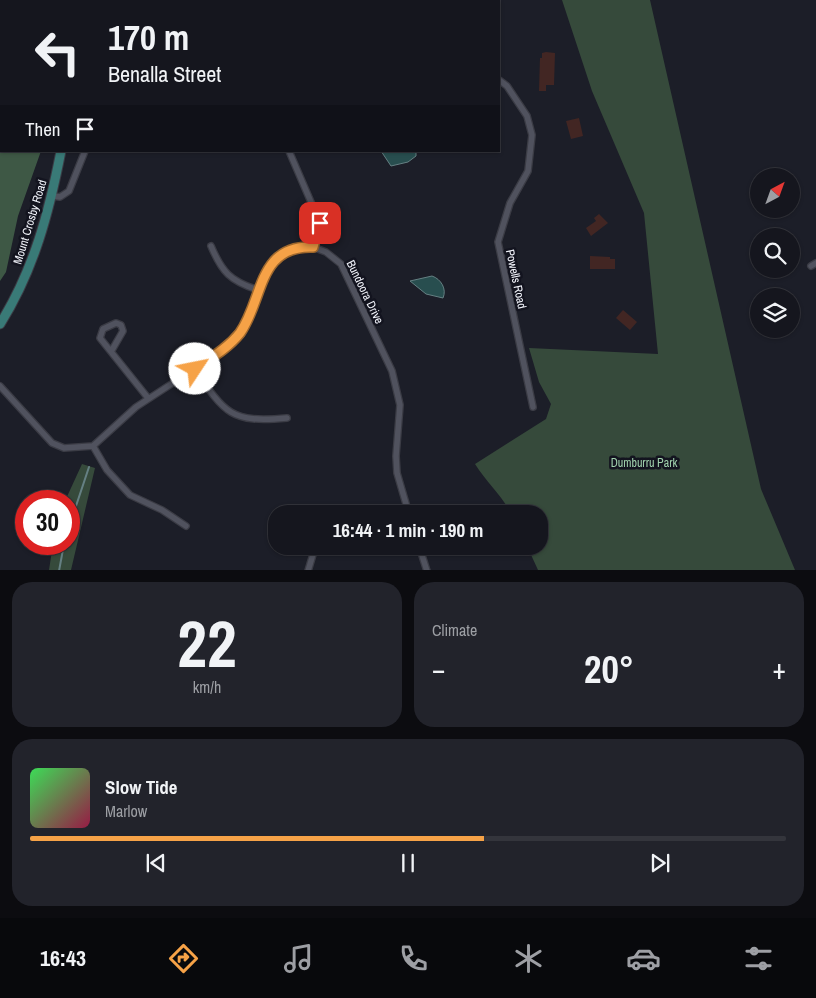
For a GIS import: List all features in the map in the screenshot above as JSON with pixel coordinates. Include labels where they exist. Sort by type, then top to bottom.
[{"type":"main road","name":"Mount Crosby Road","points":[[0,324],[26,277],[37,250],[53,196],[62,152]]},
{"type":"street","name":"Powells Road","points":[[500,81],[507,86],[527,116],[532,135],[528,171],[510,203],[498,242],[533,407]]},
{"type":"street","points":[[53,196],[60,197],[69,191],[85,152]]},
{"type":"street","points":[[0,386],[52,444],[70,448],[93,446],[148,398],[224,349],[239,334],[250,318],[258,290],[269,268],[282,254],[298,248],[313,247],[320,223],[289,152]]},
{"type":"street","points":[[211,246],[219,265],[227,275],[244,285],[258,290]]},
{"type":"street","name":"Bundoora Drive","points":[[313,247],[326,252],[341,264],[392,371],[400,405],[396,456],[397,473],[406,505]]},
{"type":"street","points":[[112,350],[123,331],[121,325],[116,323],[108,326],[100,334],[100,338],[112,350],[148,398]]},
{"type":"street","points":[[195,369],[216,400],[233,414],[252,420],[287,418]]},
{"type":"street","points":[[93,446],[106,470],[130,495],[162,510],[186,526]]},
{"type":"street","points":[[308,570],[313,555]]},
{"type":"street","points":[[422,555],[427,570]]},
{"type":"green space","name":"Dumburru Park","points":[[562,0],[650,0],[761,489],[795,570],[538,570],[531,555],[548,555],[548,505],[505,505],[475,464],[546,419],[551,404],[539,382],[529,348],[658,354],[644,213],[592,91]]},
{"type":"green space","points":[[82,464],[95,468],[80,532],[80,490],[70,490]]},
{"type":"green space","points":[[51,555],[75,555],[71,570],[49,570]]},
{"type":"shaded area","points":[[0,152],[41,152],[18,216],[6,272],[0,281]]},
{"type":"shaded area","points":[[382,152],[416,152],[416,156],[408,162],[391,166]]},
{"type":"shaded area","points":[[432,276],[438,279],[442,285],[444,291],[443,298],[426,294],[410,281]]},
{"type":"building","points":[[542,53],[555,53],[554,85],[546,85],[546,91],[539,91],[540,58],[542,58]]},
{"type":"building","points":[[579,118],[583,136],[571,139],[566,121]]},
{"type":"building","points":[[599,214],[608,223],[591,236],[586,228],[596,221],[594,218]]},
{"type":"building","points":[[590,256],[615,259],[615,269],[590,269]]},
{"type":"building","points":[[623,310],[637,322],[630,330],[616,318]]},
{"type":"waterway","points":[[80,494],[89,467]]},
{"type":"waterway","points":[[59,570],[62,555]]},
{"type":"route","points":[[195,369],[224,349],[239,334],[250,318],[258,290],[273,262],[282,254],[293,249],[313,247],[320,223]]}]
